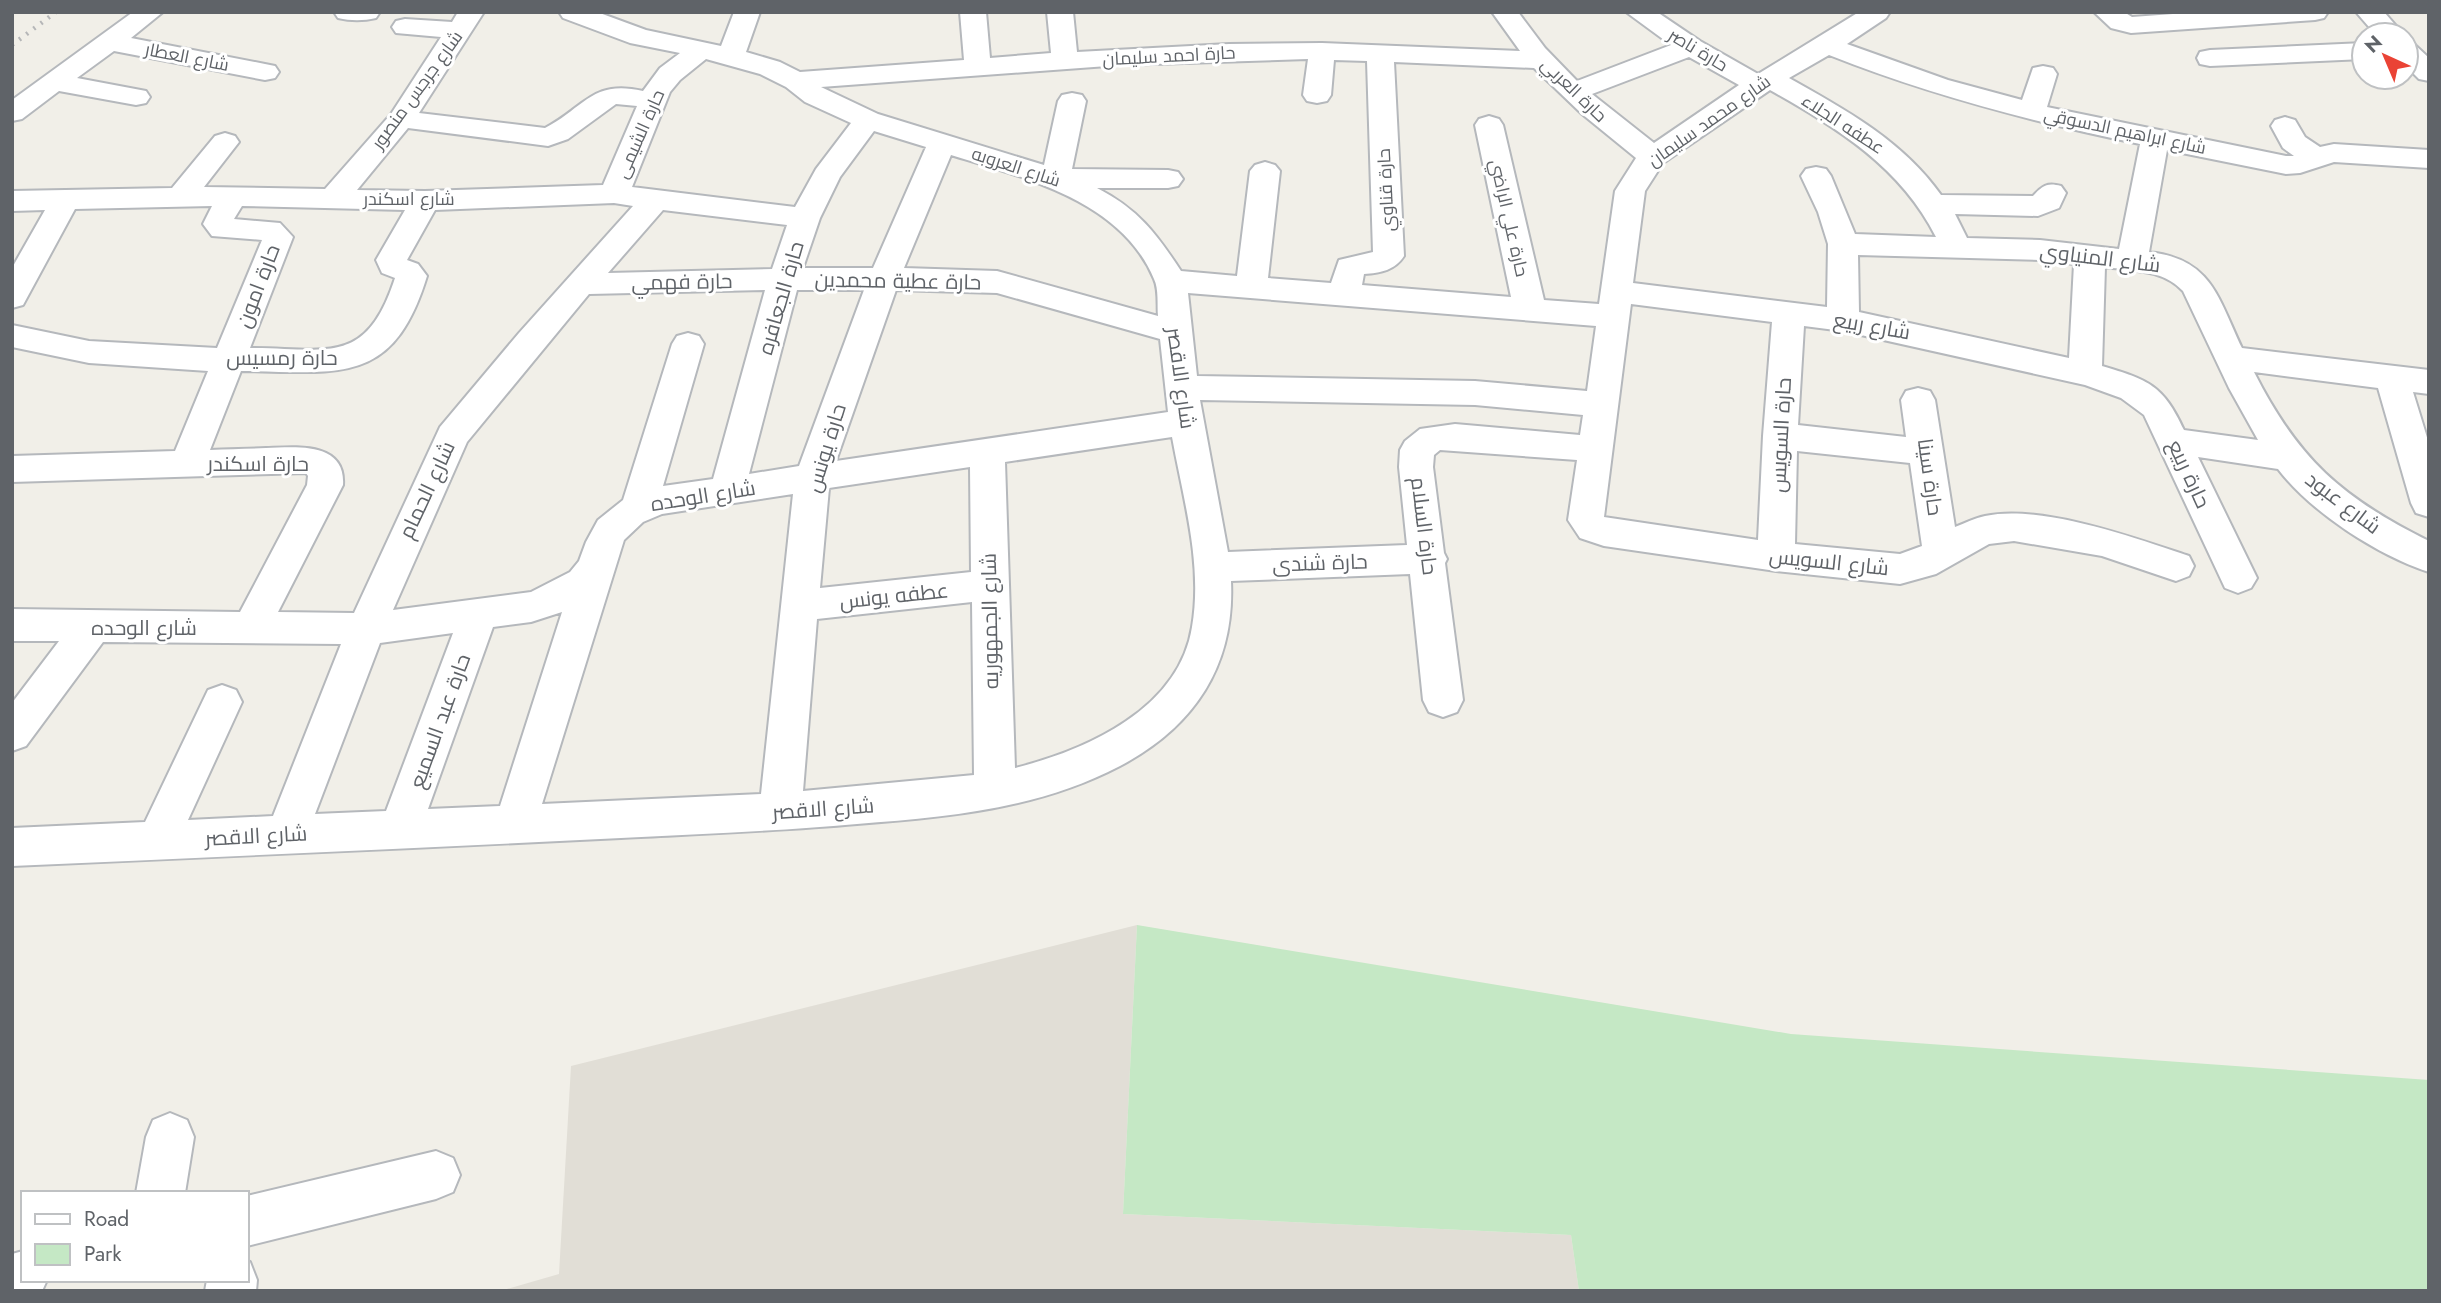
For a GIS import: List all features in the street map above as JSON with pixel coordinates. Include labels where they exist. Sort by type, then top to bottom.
[{"type":"street","points":[[12,113],[150,12]]},
{"type":"street","points":[[347,12],[367,12]]},
{"type":"street","name":"شارع العروبه","points":[[572,12],[639,37],[731,56],[770,68],[796,81],[815,96],[868,120],[1056,178],[1106,205],[1145,239],[1171,281]]},
{"type":"street","points":[[731,56],[747,12]]},
{"type":"street","points":[[973,12],[978,69]]},
{"type":"street","name":"حارة العربي","points":[[1505,12],[1542,60],[1573,92],[1653,157]]},
{"type":"street","name":"حارة ناصر","points":[[1639,12],[1691,47],[1763,81]]},
{"type":"street","name":"شارع محمد سليمان","points":[[1594,449],[1630,191],[1640,172],[1653,157],[1763,81],[1827,45],[1877,12]]},
{"type":"street","points":[[2107,12],[2120,22],[2131,24],[2315,12]]},
{"type":"street","points":[[1065,62],[1066,14]]},
{"type":"street","points":[[405,27],[466,21]]},
{"type":"street","name":"شارع جرجس منصور","points":[[333,198],[401,119],[466,21]]},
{"type":"street","name":"شارع العطار","points":[[109,42],[265,72]]},
{"type":"street","name":"شارع ابراهيم الدسوقي","points":[[1827,45],[1897,74],[2032,112],[2286,165],[2300,166],[2310,163],[2315,157],[2334,153],[2429,159]]},
{"type":"street","points":[[1573,92],[1691,47]]},
{"type":"street","name":"حارة الشيمى","points":[[614,194],[652,102],[670,74],[701,50]]},
{"type":"street","points":[[1317,95],[1322,51]]},
{"type":"street","name":"حارة احمد سليمان","points":[[796,81],[1172,54],[1322,51],[1542,60]]},
{"type":"street","points":[[2210,58],[2350,52]]},
{"type":"street","name":"حارة قناوي","points":[[1345,294],[1350,267],[1360,263],[1377,263],[1389,256],[1380,54]]},
{"type":"street","points":[[2032,112],[2043,74]]},
{"type":"street","name":"عطفه الجلاء","points":[[1763,81],[1849,124],[1887,151],[1919,182],[1935,204],[1956,246]]},
{"type":"street","points":[[54,82],[136,97]]},
{"type":"street","points":[[401,119],[548,137],[563,132],[608,97],[621,95],[652,102]]},
{"type":"street","points":[[1072,100],[1056,178],[1168,179]]},
{"type":"street","name":"حارة الجعافره","points":[[727,491],[784,279],[805,218],[826,174],[868,120]]},
{"type":"street","name":"حارة علي الراضي","points":[[1489,125],[1530,310]]},
{"type":"street","points":[[2285,126],[2293,142],[2315,157]]},
{"type":"street","points":[[2132,260],[2155,138]]},
{"type":"street","points":[[180,197],[225,142]]},
{"type":"street","name":"حارة يونس","points":[[780,812],[812,478],[884,279],[942,143]]},
{"type":"street","points":[[1251,286],[1265,171]]},
{"type":"street","points":[[1816,176],[1833,212],[1843,244],[1843,320]]},
{"type":"street","points":[[1935,204],[2038,206],[2048,201],[2051,193]]},
{"type":"street","name":"شارع اسكندر","points":[[12,201],[233,196],[425,201],[614,194],[805,218]]},
{"type":"street","name":"حارة امون","points":[[187,464],[278,237],[269,230],[223,229],[218,224],[219,218],[233,196]]},
{"type":"street","name":"شارع الحمام","points":[[286,835],[366,629],[452,436],[580,284],[656,199]]},
{"type":"street","points":[[12,297],[65,201]]},
{"type":"street","name":"حارة رمسيس","points":[[12,336],[89,352],[178,359],[339,360],[365,351],[386,336],[411,276],[407,271],[393,266],[391,260],[425,201]]},
{"type":"street","name":"شارع المنياوي","points":[[1843,244],[1956,246],[2090,254],[2165,264],[2184,273],[2196,286],[2231,358]]},
{"type":"street","points":[[2085,373],[2090,254]]},
{"type":"street","name":"حارة عطية محمدين","points":[[784,279],[951,279],[997,282],[1174,332]]},
{"type":"street","name":"حارة فهمي","points":[[580,284],[784,279]]},
{"type":"street","points":[[1171,281],[1530,310],[1613,304]]},
{"type":"street","name":"شارع الاقصر","points":[[12,847],[780,812],[925,801],[995,791],[1057,774],[1106,755],[1149,727],[1182,693],[1205,654],[1215,614],[1212,567],[1174,332],[1171,281]]},
{"type":"street","name":"شارع ربيع","points":[[1613,304],[1789,313],[1843,320],[2124,384]]},
{"type":"street","points":[[12,307],[22,318],[12,336]]},
{"type":"street","name":"حارة السويس","points":[[1776,557],[1780,436],[1789,313]]},
{"type":"street","points":[[639,506],[688,344]]},
{"type":"street","points":[[2231,358],[2429,382]]},
{"type":"street","name":"شارع عبود","points":[[2231,358],[2246,393],[2306,478],[2346,511],[2393,541],[2429,558]]},
{"type":"street","points":[[2392,378],[2427,495]]},
{"type":"street","name":"حارة ربيع","points":[[2124,384],[2144,395],[2157,408],[2238,578]]},
{"type":"street","name":"شارع الوحده","points":[[12,625],[90,628],[366,629],[531,607],[555,599],[577,586],[594,570],[605,538],[619,520],[639,506],[662,500],[987,452],[1185,405],[1475,393],[1600,404]]},
{"type":"street","name":"حارة سينا","points":[[1918,400],[1941,554]]},
{"type":"street","points":[[1780,436],[1926,452]]},
{"type":"street","name":"حارة السلام","points":[[1443,700],[1429,559],[1416,467],[1417,450],[1432,438],[1455,437],[1594,449]]},
{"type":"street","points":[[2174,441],[2291,458]]},
{"type":"street","name":"شارع السويس","points":[[1594,449],[1586,520],[1593,528],[1604,532],[1776,557],[1900,569],[1923,564],[1961,540],[1985,530],[2014,527],[2103,542],[2176,566]]},
{"type":"street","name":"شارع الجمهوريه","points":[[987,452],[995,791]]},
{"type":"street","name":"حارة اسكندر","points":[[12,469],[312,460],[322,465],[327,474],[325,485],[251,628]]},
{"type":"street","name":"حارة شندى","points":[[1212,567],[1429,559]]},
{"type":"street","points":[[515,824],[594,570]]},
{"type":"street","name":"عطفه يونس","points":[[799,606],[989,585]]},
{"type":"street","name":"حارة عبد السميع","points":[[400,830],[479,613]]},
{"type":"street","points":[[12,734],[90,628]]},
{"type":"street","points":[[158,840],[222,702]]},
{"type":"street","points":[[160,1191],[170,1138]]},
{"type":"street","points":[[248,1221],[436,1175]]},
{"type":"shaded area","points":[[1137,925],[1123,1214],[1571,1235],[1579,1291],[500,1291],[559,1274],[571,1066]]},
{"type":"green space","points":[[1137,925],[1791,1034],[2429,1080],[2429,1291],[1579,1291],[1571,1235],[1123,1214]]},
{"type":"railway","points":[[12,45],[56,12]]}]
